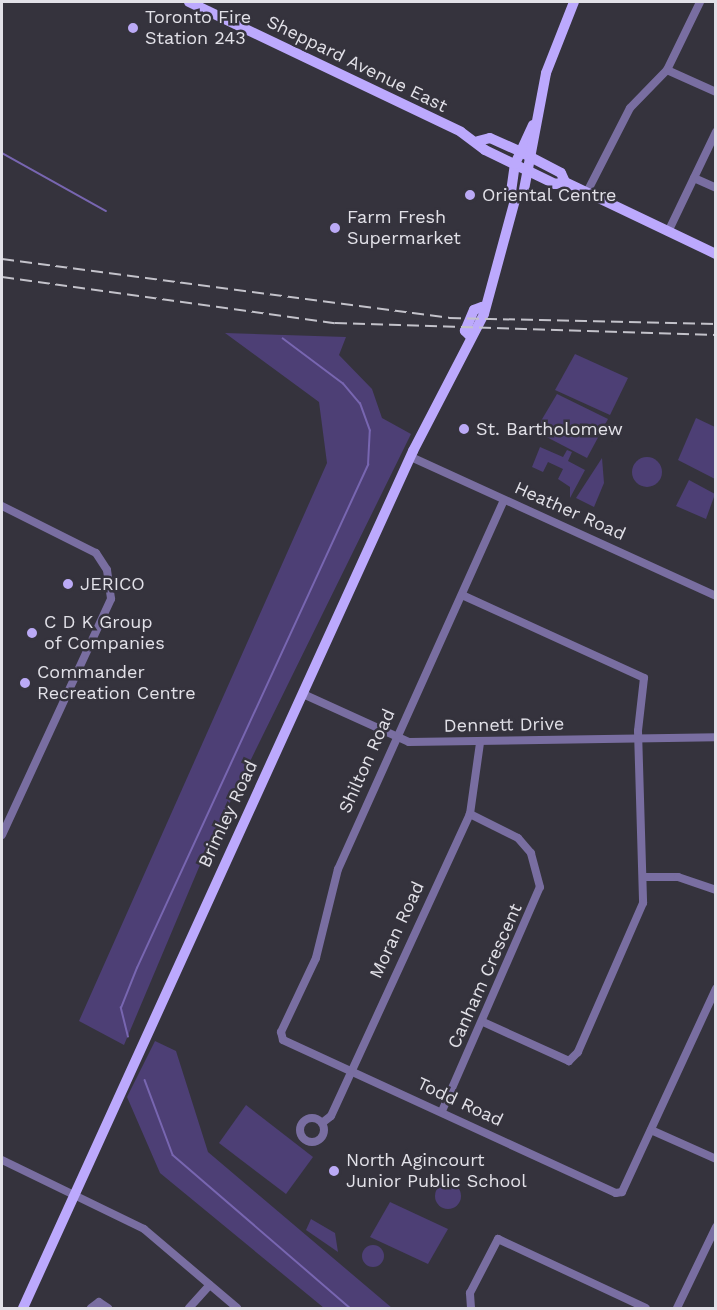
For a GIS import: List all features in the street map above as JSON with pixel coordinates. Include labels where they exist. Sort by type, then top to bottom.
[{"type":"main road","name":"Sheppard Avenue East","points":[[189,2],[478,141],[484,150],[555,184],[565,182],[716,254]]},
{"type":"main road","name":"Brimley Road","points":[[515,200],[511,192],[514,164],[533,125],[574,2]]},
{"type":"main road","name":"Brimley Road","points":[[23,1308],[411,457],[469,335],[476,331],[515,200],[523,195],[533,125]]},
{"type":"main road","name":"Sheppard Avenue East","points":[[478,141],[490,138],[519,151],[561,173],[565,182]]},
{"type":"street","points":[[587,192],[630,108],[667,70],[700,2]]},
{"type":"street","points":[[667,70],[716,92]]},
{"type":"street","points":[[668,232],[716,132]]},
{"type":"street","points":[[694,178],[716,188]]},
{"type":"street","name":"Heather Road","points":[[411,457],[716,596]]},
{"type":"street","name":"Shilton Road","points":[[283,1040],[281,1032],[316,958],[331,887],[396,737],[504,500]]},
{"type":"street","points":[[2,506],[96,553],[107,570],[111,599],[2,835]]},
{"type":"street","points":[[462,595],[640,674],[638,739],[643,877],[637,923],[575,1059],[569,1061],[483,1022]]},
{"type":"street","name":"Dennett Drive","points":[[303,694],[396,737],[480,743],[716,736]]},
{"type":"street","name":"Moran Road","points":[[322,1123],[352,1070],[470,814],[480,743]]},
{"type":"street","name":"Canham Crescent","points":[[442,1111],[535,908],[540,878],[531,853],[518,838],[470,814]]},
{"type":"street","points":[[643,877],[678,877],[716,890]]},
{"type":"street","points":[[716,989],[651,1130],[716,1159]]},
{"type":"street","name":"Todd Road","points":[[283,1040],[622,1192],[651,1130]]},
{"type":"street","points":[[2,1160],[144,1229],[237,1308]]},
{"type":"street","points":[[677,1308],[716,1227]]},
{"type":"street","points":[[471,1308],[470,1293],[498,1239],[646,1308]]},
{"type":"street","points":[[189,1308],[210,1285]]},
{"type":"street","points":[[91,1308],[99,1302],[108,1308]]},
{"type":"shaded area","points":[[225,333],[346,337],[339,355],[372,389],[382,418],[411,434],[205,853],[124,1045],[79,1021],[327,463],[319,402]]},
{"type":"shaded area","points":[[575,354],[628,378],[610,415],[555,390]]},
{"type":"shaded area","points":[[557,394],[608,419],[587,458],[535,431]]},
{"type":"shaded area","points":[[696,418],[715,427],[715,479],[678,460]]},
{"type":"shaded area","points":[[540,447],[563,457],[567,450],[572,452],[568,461],[585,470],[570,498],[570,487],[558,479],[563,469],[548,462],[543,472],[532,467]]},
{"type":"shaded area","points":[[647,457],[658,461],[662,472],[658,483],[647,487],[636,483],[632,472],[636,461]]},
{"type":"shaded area","points":[[602,458],[604,483],[594,507],[576,498]]},
{"type":"shaded area","points":[[689,480],[715,494],[706,519],[676,506]]},
{"type":"shaded area","points":[[155,1041],[176,1051],[208,1152],[392,1308],[324,1308],[160,1173],[127,1097]]},
{"type":"shaded area","points":[[246,1105],[313,1157],[286,1194],[219,1143]]},
{"type":"shaded area","points":[[448,1183],[457,1187],[461,1196],[457,1205],[448,1209],[439,1205],[435,1196],[439,1187]]},
{"type":"shaded area","points":[[390,1202],[448,1229],[428,1264],[370,1237]]},
{"type":"shaded area","points":[[311,1219],[335,1233],[338,1252],[306,1230]]},
{"type":"shaded area","points":[[373,1245],[381,1248],[384,1256],[381,1264],[373,1267],[365,1264],[362,1256],[365,1248]]},
{"type":"waterway","points":[[2,153],[106,211]]},
{"type":"waterway","points":[[128,1037],[121,1008],[137,968],[368,465],[370,431],[360,404],[343,384],[283,339]]},
{"type":"waterway","points":[[145,1080],[173,1155],[350,1308]]},
{"type":"railway","points":[[2,259],[449,318],[716,324]]},
{"type":"railway","points":[[2,277],[335,323],[716,335]]},
{"type":"place","name":"Toronto Fire Station 243","points":[[133,28]]},
{"type":"place","name":"Oriental Centre","points":[[470,195]]},
{"type":"place","name":"Farm Fresh Supermarket","points":[[335,228]]},
{"type":"place","name":"St. Bartholomew","points":[[464,429]]},
{"type":"place","name":"JERICO","points":[[68,584]]},
{"type":"place","name":"C D K Group of Companies","points":[[32,633]]},
{"type":"place","name":"Commander Recreation Centre","points":[[25,683]]},
{"type":"place","name":"North Agincourt Junior Public School","points":[[334,1171]]}]
